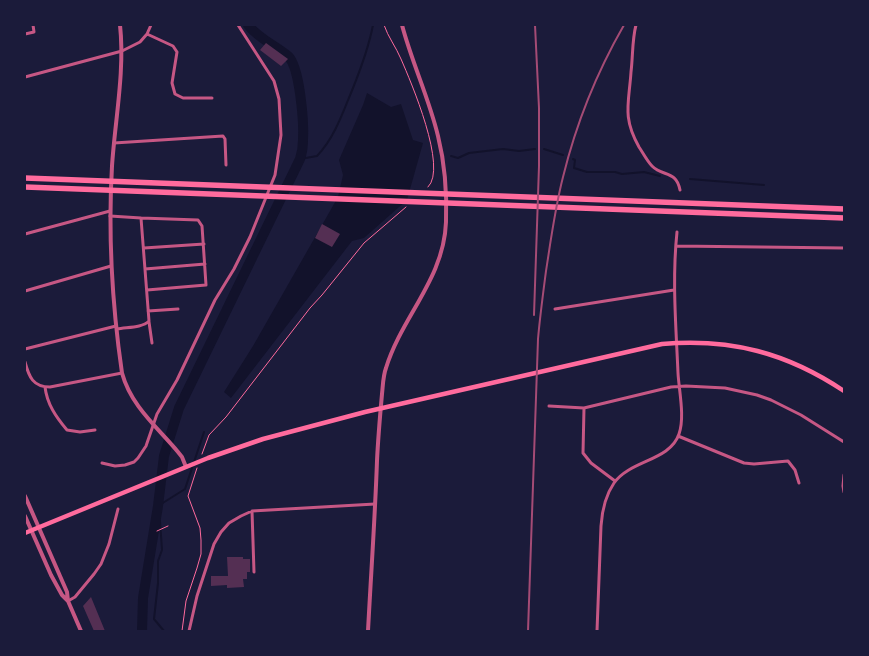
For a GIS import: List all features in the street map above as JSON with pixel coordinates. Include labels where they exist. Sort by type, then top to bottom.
[{"type":"highway","points":[[25,178],[844,209]]},
{"type":"highway","points":[[25,187],[844,218]]},
{"type":"main road","points":[[25,533],[208,458],[270,436],[638,349],[677,343],[735,346],[771,354],[808,370],[844,390]]},
{"type":"street","points":[[25,34],[34,32],[33,25]]},
{"type":"street","points":[[120,25],[122,51],[112,166],[110,214],[111,266],[122,373],[131,396],[189,466]]},
{"type":"street","points":[[25,76],[122,51],[140,42],[147,34],[151,25]]},
{"type":"street","points":[[102,464],[115,466],[134,462],[146,446],[157,414],[181,372],[215,300],[257,222],[274,175],[281,135],[280,99],[274,81],[238,25]]},
{"type":"street","points":[[368,631],[380,409],[386,368],[401,333],[434,274],[445,237],[446,224],[444,167],[439,138],[402,25]]},
{"type":"street","points":[[636,25],[628,104],[629,124],[636,142],[649,162],[657,170],[674,178],[680,190]]},
{"type":"street","points":[[147,34],[173,46],[177,52],[172,82],[175,94],[183,98],[212,98]]},
{"type":"street","points":[[114,143],[223,136],[225,139],[226,165]]},
{"type":"street","points":[[25,234],[110,214],[141,218],[198,220],[202,226],[206,285],[147,290]]},
{"type":"street","points":[[141,218],[152,342]]},
{"type":"street","points":[[597,631],[602,514],[607,496],[615,481],[625,472],[672,446],[681,426],[674,290],[677,232]]},
{"type":"street","points":[[144,248],[204,244]]},
{"type":"street","points":[[676,246],[844,248]]},
{"type":"street","points":[[145,269],[205,264]]},
{"type":"street","points":[[25,291],[111,266]]},
{"type":"street","points":[[555,309],[674,290]]},
{"type":"street","points":[[148,311],[178,309]]},
{"type":"street","points":[[25,349],[116,327],[141,326],[149,321]]},
{"type":"street","points":[[25,362],[32,381],[45,388],[122,373]]},
{"type":"street","points":[[550,406],[584,408],[679,386],[725,388],[757,395],[789,409],[844,442]]},
{"type":"street","points":[[45,388],[46,397],[53,411],[67,430],[80,432],[95,430]]},
{"type":"street","points":[[584,408],[583,453],[591,463],[615,481]]},
{"type":"street","points":[[678,436],[744,463],[788,461],[795,470],[799,483]]},
{"type":"street","points":[[844,475],[844,492]]},
{"type":"street","points":[[25,496],[67,592],[68,601],[81,631]]},
{"type":"street","points":[[189,631],[197,596],[214,544],[229,523],[252,511],[375,504]]},
{"type":"street","points":[[68,601],[76,597],[100,564],[109,544],[118,509]]},
{"type":"street","points":[[252,511],[254,572]]},
{"type":"street","points":[[25,516],[51,575],[62,595],[68,601]]},
{"type":"path","points":[[384,25],[405,68],[429,132],[433,152],[433,175],[432,183],[424,190]]},
{"type":"path","points":[[200,460],[208,435],[226,417],[310,308],[364,243],[410,203]]},
{"type":"path","points":[[182,631],[186,601],[200,554],[200,528],[188,496],[197,468]]},
{"type":"path","points":[[157,531],[168,526]]},
{"type":"shaded area","points":[[367,93],[391,107],[401,104],[413,140],[423,143],[407,200],[364,238],[352,241],[231,398],[224,392],[253,346],[338,197],[343,175],[339,160]]},
{"type":"building","points":[[266,43],[288,59],[281,66],[260,50]]},
{"type":"building","points":[[322,224],[340,234],[332,247],[315,238]]},
{"type":"building","points":[[227,557],[250,559],[250,572],[247,572],[247,579],[243,579],[244,587],[227,588],[227,585],[211,586],[211,576],[228,576]]},
{"type":"building","points":[[91,597],[105,631],[94,631],[83,606]]},
{"type":"waterway","points":[[142,631],[143,598],[164,456],[179,408],[302,152],[302,109],[296,71],[288,56],[257,34],[248,25]]},
{"type":"waterway","points":[[300,159],[317,156],[334,132],[359,73],[373,25]]},
{"type":"waterway","points":[[451,156],[458,158],[469,153],[503,149],[519,151],[535,149]]},
{"type":"waterway","points":[[544,149],[563,155]]},
{"type":"waterway","points":[[573,159],[575,160],[574,168],[587,172],[615,172],[622,174],[644,172],[660,176]]},
{"type":"waterway","points":[[690,179],[764,185]]},
{"type":"waterway","points":[[158,506],[185,489],[204,432]]},
{"type":"waterway","points":[[156,515],[160,521],[162,550],[158,561],[158,583],[154,619],[164,631]]},
{"type":"railway","points":[[534,315],[539,166],[539,108],[535,25]]},
{"type":"railway","points":[[528,631],[538,339],[551,235],[568,157],[581,118],[596,80],[624,25]]}]
